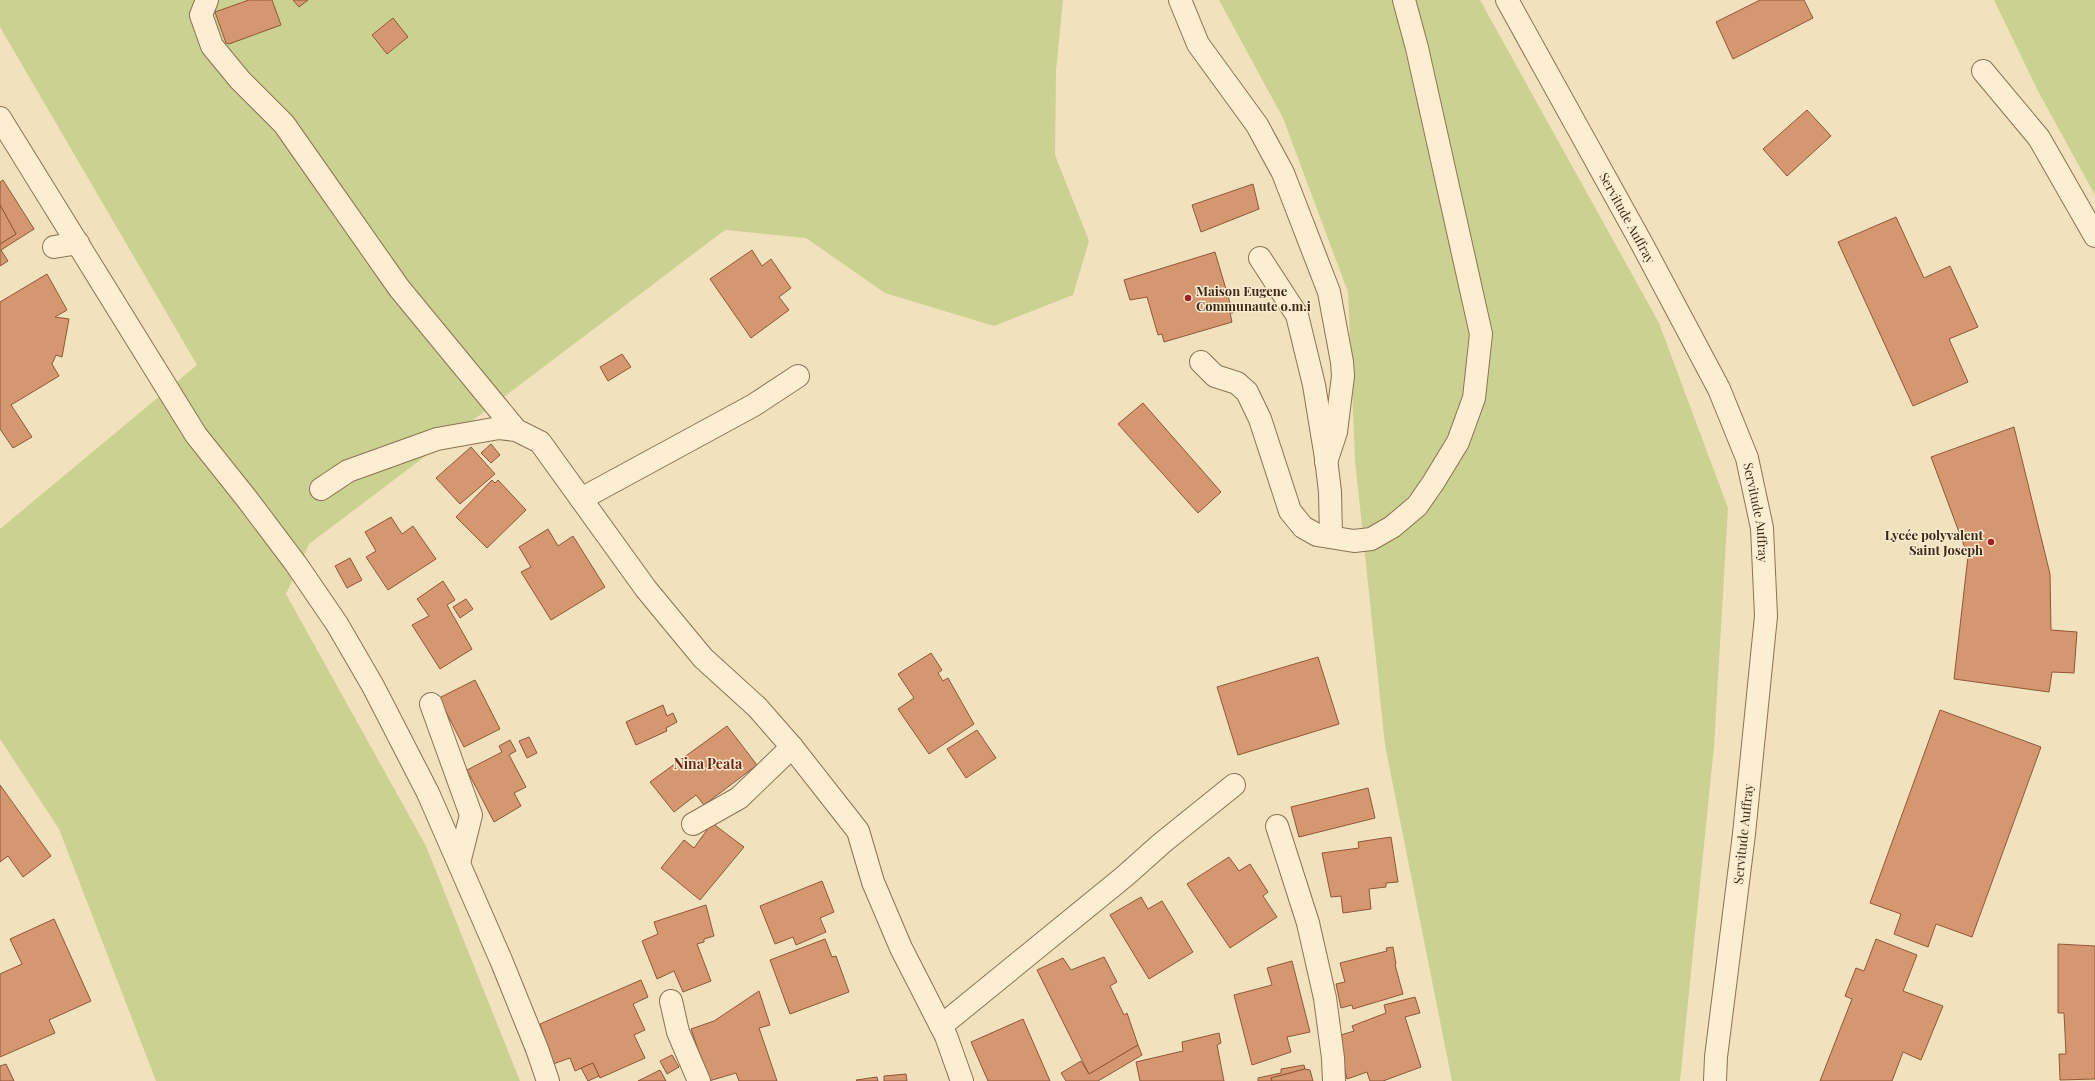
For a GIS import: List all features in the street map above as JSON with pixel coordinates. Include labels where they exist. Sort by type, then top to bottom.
[{"type":"street","points":[[207,0],[201,15],[212,46],[240,80],[284,124],[399,288],[516,430]]},
{"type":"street","points":[[1180,0],[1198,44],[1256,126],[1283,173],[1328,292],[1342,362],[1343,376],[1336,432],[1326,462]]},
{"type":"street","points":[[1201,362],[1215,376],[1237,383],[1247,392],[1260,419],[1290,511],[1304,527],[1317,535],[1354,541],[1371,539],[1392,527],[1417,506],[1458,442],[1474,398],[1481,334],[1417,48],[1404,0]]},
{"type":"street","name":"Servitude Auffray","points":[[1507,0],[1642,244],[1718,389],[1747,458],[1762,528],[1766,616],[1744,834],[1714,1081]]},
{"type":"street","points":[[1983,71],[2039,138],[2095,236]]},
{"type":"street","points":[[2,125],[78,244],[196,435],[248,499],[337,624],[400,737],[428,793],[538,1049],[548,1081]]},
{"type":"street","points":[[54,247],[78,244]]},
{"type":"street","points":[[1260,258],[1296,315],[1314,385],[1330,492],[1331,537]]},
{"type":"street","points":[[581,499],[754,405],[798,376]]},
{"type":"street","points":[[321,489],[348,471],[436,439],[499,428],[516,430],[540,442],[646,589],[703,658],[757,707],[792,747],[858,831],[873,882],[898,941],[940,1026],[962,1081]]},
{"type":"street","points":[[431,704],[471,815],[459,863]]},
{"type":"street","points":[[693,824],[739,798],[792,747]]},
{"type":"street","points":[[940,1026],[1125,876],[1162,843],[1234,785]]},
{"type":"street","points":[[1277,826],[1312,938],[1325,998],[1333,1058],[1334,1081]]},
{"type":"street","points":[[671,1001],[678,1032],[699,1081]]},
{"type":"green space","points":[[0,0],[1063,0],[1056,70],[1055,155],[1089,241],[1073,295],[994,326],[885,293],[806,238],[725,230],[309,544],[286,594],[426,846],[520,1081],[156,1081],[59,829],[0,739],[0,529],[197,365],[0,27]]},
{"type":"green space","points":[[1219,0],[1480,0],[1659,323],[1728,508],[1714,746],[1680,1081],[1452,1081],[1385,745],[1355,460],[1348,292],[1283,118]]},
{"type":"green space","points":[[1994,0],[2095,0],[2095,195],[2038,91]]},
{"type":"building","points":[[249,0],[272,0],[281,25],[229,44],[226,43],[215,12]]},
{"type":"building","points":[[293,0],[308,0],[299,7]]},
{"type":"building","points":[[1760,0],[1804,0],[1813,18],[1733,59],[1716,22]]},
{"type":"building","points":[[393,18],[408,37],[387,54],[372,35]]},
{"type":"building","points":[[1807,110],[1831,136],[1787,176],[1763,149]]},
{"type":"building","points":[[3,180],[34,229],[1,250],[8,261],[0,266],[0,244],[16,234],[0,205],[0,182]]},
{"type":"building","points":[[1253,184],[1259,209],[1201,232],[1192,205]]},
{"type":"building","points":[[0,205],[16,234],[0,244]]},
{"type":"building","points":[[1896,217],[1924,278],[1950,266],[1978,327],[1949,339],[1968,382],[1913,406],[1838,242]]},
{"type":"building","points":[[752,250],[762,266],[771,259],[791,288],[779,297],[789,310],[751,338],[710,279]]},
{"type":"building","name":"Maison Eugene Communaute o.m.i","points":[[1215,252],[1233,313],[1230,313],[1232,322],[1164,342],[1162,334],[1158,335],[1147,297],[1130,300],[1124,280]]},
{"type":"building","points":[[47,274],[67,310],[55,317],[69,319],[62,357],[56,355],[52,364],[59,376],[11,405],[32,437],[13,448],[0,429],[0,302]]},
{"type":"building","points":[[622,354],[631,367],[608,381],[600,367]]},
{"type":"building","points":[[1143,403],[1221,492],[1198,513],[1118,424]]},
{"type":"building","points":[[2014,427],[2050,574],[2051,630],[2077,632],[2074,673],[2052,672],[2049,692],[1954,679],[1968,556],[1931,457]]},
{"type":"building","points":[[491,444],[500,455],[491,463],[481,453]]},
{"type":"building","points":[[471,447],[495,474],[460,504],[436,478]]},
{"type":"building","points":[[492,480],[495,483],[498,480],[526,510],[487,548],[456,517]]},
{"type":"building","points":[[391,517],[402,534],[413,526],[436,559],[388,590],[366,557],[376,551],[365,532]]},
{"type":"building","points":[[548,529],[558,546],[573,536],[605,587],[551,620],[521,572],[531,567],[519,547]]},
{"type":"building","points":[[350,558],[362,580],[347,588],[335,566]]},
{"type":"building","points":[[443,581],[455,600],[447,605],[472,649],[440,669],[412,625],[429,616],[417,599]]},
{"type":"building","points":[[466,599],[473,609],[460,618],[453,607]]},
{"type":"building","points":[[931,653],[942,670],[938,673],[943,681],[948,678],[974,724],[929,754],[898,709],[914,698],[898,674]]},
{"type":"building","points":[[1318,657],[1339,724],[1238,755],[1217,687]]},
{"type":"building","points":[[475,680],[500,729],[464,747],[439,698]]},
{"type":"building","points":[[663,705],[667,716],[673,713],[677,722],[666,728],[667,731],[636,745],[626,722]]},
{"type":"building","points":[[1940,710],[2041,747],[1972,937],[1936,924],[1928,947],[1894,934],[1901,914],[1870,903]]},
{"type":"building","points":[[727,726],[757,765],[704,805],[696,795],[674,812],[650,782]]},
{"type":"building","points":[[977,730],[996,758],[966,778],[947,749]]},
{"type":"building","points":[[529,737],[537,753],[527,758],[519,741]]},
{"type":"building","points":[[510,740],[516,751],[509,755],[526,787],[514,793],[521,806],[494,822],[467,770],[502,752],[499,746]]},
{"type":"building","points":[[0,785],[51,856],[23,877],[8,856],[0,862]]},
{"type":"building","points":[[1368,788],[1375,818],[1299,837],[1291,807]]},
{"type":"building","points":[[712,823],[744,847],[700,900],[661,868],[684,840],[694,848]]},
{"type":"building","points":[[1391,837],[1398,882],[1386,883],[1386,887],[1369,889],[1371,909],[1343,913],[1341,896],[1331,897],[1322,853],[1359,848],[1358,842]]},
{"type":"building","points":[[1229,857],[1239,871],[1250,864],[1268,892],[1263,896],[1277,917],[1230,948],[1187,884]]},
{"type":"building","points":[[822,881],[834,912],[820,918],[826,932],[796,945],[793,937],[775,944],[760,906]]},
{"type":"building","points":[[1141,897],[1148,909],[1162,901],[1193,952],[1149,979],[1110,915]]},
{"type":"building","points":[[706,905],[714,936],[704,939],[704,942],[697,944],[711,981],[683,992],[674,971],[657,979],[642,941],[658,934],[654,922]]},
{"type":"building","points":[[54,919],[91,1001],[49,1020],[55,1033],[0,1057],[0,974],[22,964],[10,939]]},
{"type":"building","points":[[825,939],[832,957],[836,956],[849,992],[790,1014],[770,960]]},
{"type":"building","points":[[1876,939],[1917,955],[1903,991],[1943,1006],[1921,1060],[1903,1052],[1892,1081],[1820,1081],[1852,999],[1845,996],[1856,968],[1864,971]]},
{"type":"building","points":[[2058,944],[2095,946],[2095,1079],[2060,1080],[2059,1054],[2066,1054],[2064,1013],[2058,1013]]},
{"type":"building","points":[[1393,947],[1395,965],[1403,994],[1353,1009],[1352,1005],[1341,1008],[1336,984],[1345,982],[1340,963],[1387,951],[1386,948]]},
{"type":"building","points":[[1104,957],[1117,982],[1110,986],[1124,1015],[1127,1013],[1138,1045],[1089,1074],[1037,970],[1063,958],[1071,970]]},
{"type":"building","points":[[1292,961],[1310,1032],[1287,1037],[1291,1052],[1252,1065],[1234,995],[1272,985],[1267,968]]},
{"type":"building","points":[[641,980],[648,997],[633,1004],[645,1030],[634,1035],[645,1058],[600,1078],[593,1063],[575,1071],[570,1058],[553,1064],[540,1024]]},
{"type":"building","points":[[759,991],[770,1025],[759,1028],[777,1081],[739,1081],[736,1073],[709,1081],[691,1029],[714,1021]]},
{"type":"building","points":[[1415,997],[1420,1013],[1405,1017],[1421,1067],[1383,1081],[1370,1081],[1367,1072],[1347,1079],[1342,1057],[1341,1035],[1354,1031],[1352,1026],[1386,1013],[1384,1005]]},
{"type":"building","points":[[1023,1019],[1050,1081],[988,1081],[971,1042]]},
{"type":"building","points":[[1219,1033],[1221,1043],[1217,1045],[1224,1081],[1140,1081],[1136,1062],[1183,1051],[1182,1042]]},
{"type":"building","points":[[1138,1045],[1142,1055],[1098,1081],[1066,1081],[1061,1073],[1081,1061],[1089,1074]]},
{"type":"building","points":[[672,1055],[679,1067],[667,1074],[660,1061]]},
{"type":"building","points":[[593,1063],[599,1076],[588,1081],[581,1068]]},
{"type":"building","points":[[6,1064],[14,1081],[0,1081],[0,1066]]},
{"type":"building","points":[[1304,1065],[1305,1069],[1271,1078],[1272,1081],[1258,1081],[1258,1078],[1281,1073],[1281,1069]]},
{"type":"building","points":[[1305,1069],[1310,1070],[1313,1081],[1272,1081],[1271,1078]]},
{"type":"building","points":[[660,1070],[666,1081],[638,1081]]},
{"type":"building","points":[[906,1074],[907,1081],[884,1081],[884,1076]]},
{"type":"building","points":[[877,1077],[878,1081],[856,1080]]},
{"type":"place","name":"Maison Eugene Communaute o.m.i","points":[[1188,298]]},
{"type":"place","name":"Lycée polyvalent Saint Joseph","points":[[1991,542]]},
{"type":"district","name":"Nina Peata","points":[[708,764]]}]
